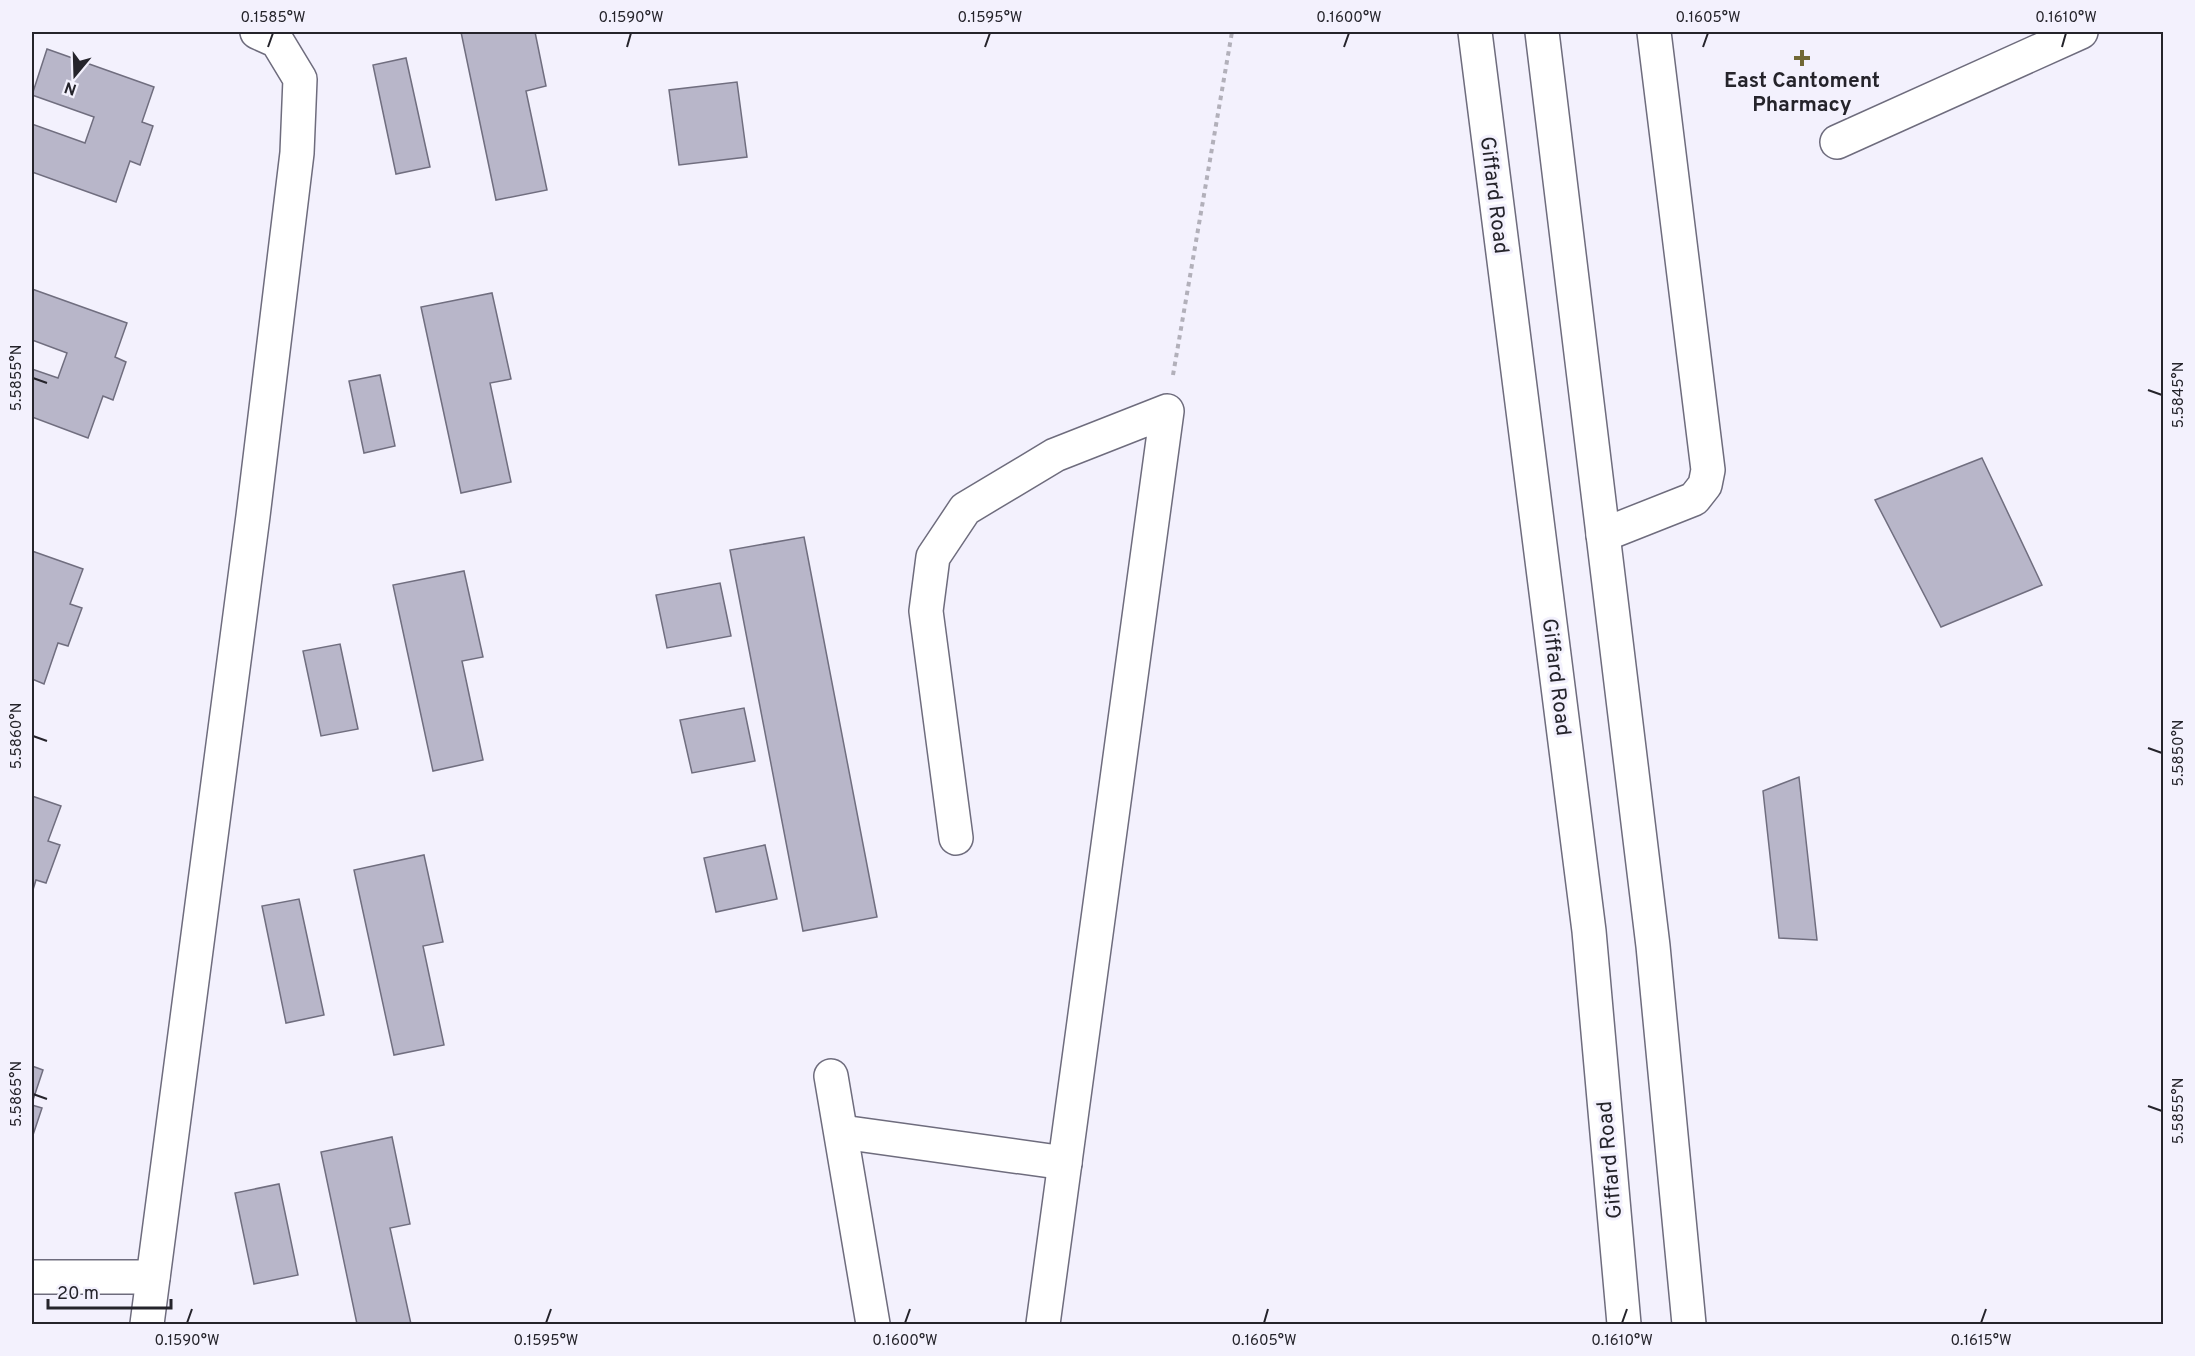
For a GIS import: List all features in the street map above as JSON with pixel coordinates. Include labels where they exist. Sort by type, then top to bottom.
[{"type":"street","points":[[147,1324],[250,540],[297,153],[300,80],[277,41],[257,32]]},
{"type":"street","name":"Giffard Road","points":[[1474,32],[1589,932],[1624,1324]]},
{"type":"street","points":[[1542,32],[1653,946],[1689,1324]]},
{"type":"street","points":[[1603,535],[1694,499],[1705,485],[1708,470],[1654,32]]},
{"type":"street","points":[[1837,142],[2081,32]]},
{"type":"street","points":[[956,838],[926,611],[933,557],[965,509],[1055,455],[1167,411],[1043,1324]]},
{"type":"street","points":[[831,1076],[873,1324]]},
{"type":"street","points":[[842,1132],[1065,1163]]},
{"type":"street","points":[[32,1277],[153,1277]]},
{"type":"path","points":[[1167,411],[1232,32]]},
{"type":"building","points":[[461,32],[535,32],[546,86],[526,91],[547,190],[496,200]]},
{"type":"building","points":[[47,49],[154,87],[142,122],[153,126],[140,165],[130,161],[116,202],[32,172],[32,124],[85,143],[94,117],[32,95]]},
{"type":"building","points":[[406,58],[430,167],[396,174],[373,65]]},
{"type":"building","points":[[737,82],[747,157],[679,165],[669,90]]},
{"type":"building","points":[[32,289],[127,323],[115,357],[126,362],[113,400],[103,396],[88,438],[32,417],[32,369],[58,378],[67,353],[32,340]]},
{"type":"building","points":[[492,293],[511,379],[490,383],[511,482],[461,493],[421,307]]},
{"type":"building","points":[[380,375],[395,446],[364,453],[349,381]]},
{"type":"building","points":[[1982,458],[2042,585],[1941,627],[1875,500]]},
{"type":"building","points":[[804,537],[877,917],[803,931],[730,550]]},
{"type":"building","points":[[32,551],[83,569],[70,604],[82,608],[68,646],[58,643],[44,684],[32,679]]},
{"type":"building","points":[[464,571],[483,657],[462,661],[483,760],[433,771],[393,585]]},
{"type":"building","points":[[720,583],[731,636],[667,648],[656,595]]},
{"type":"building","points":[[340,644],[358,729],[321,736],[303,651]]},
{"type":"building","points":[[744,708],[755,761],[692,773],[680,720]]},
{"type":"building","points":[[1799,777],[1817,940],[1779,938],[1763,791]]},
{"type":"building","points":[[32,796],[61,806],[48,841],[60,845],[46,883],[36,880],[32,893]]},
{"type":"building","points":[[765,845],[777,899],[716,912],[704,858]]},
{"type":"building","points":[[424,855],[443,942],[423,946],[444,1045],[394,1055],[354,870]]},
{"type":"building","points":[[299,899],[324,1015],[286,1023],[262,906]]},
{"type":"building","points":[[32,1066],[43,1070],[32,1103]]},
{"type":"building","points":[[32,1105],[42,1108],[32,1138]]},
{"type":"building","points":[[392,1137],[410,1224],[390,1228],[411,1324],[357,1324],[321,1152]]},
{"type":"building","points":[[279,1184],[298,1275],[254,1284],[235,1193]]},
{"type":"place","name":"East Cantoment Pharmacy","points":[[1802,58]]}]
